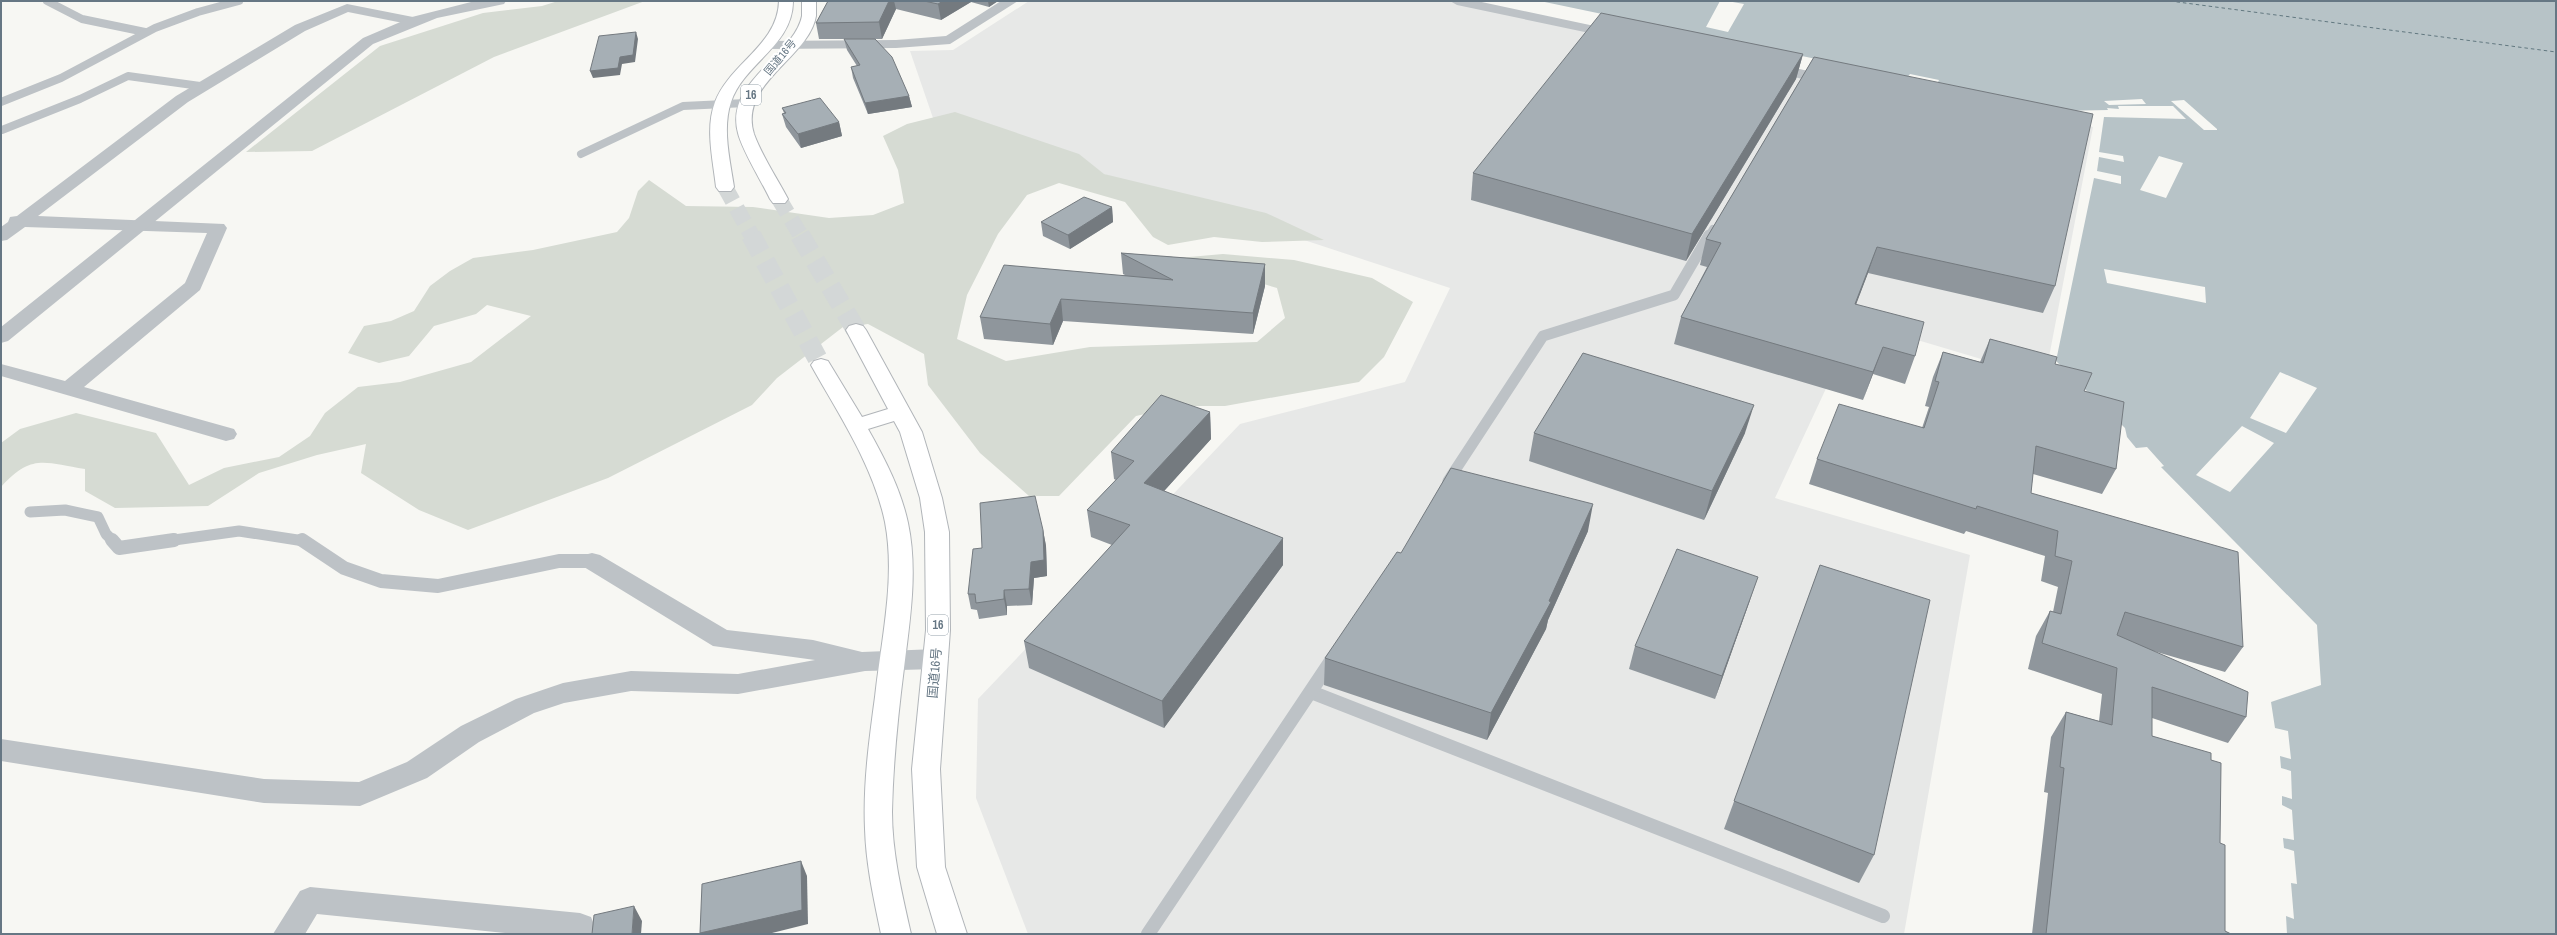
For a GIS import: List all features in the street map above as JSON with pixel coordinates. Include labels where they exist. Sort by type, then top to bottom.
[{"type":"highway","name":"国道16号","points":[[725,187],[720,122],[723,103],[728,91],[767,45],[782,21],[788,9],[786,1]]},
{"type":"highway","name":"国道16号","points":[[779,200],[746,133],[743,122],[746,103],[764,75],[791,45],[806,22],[810,6],[809,1]]},
{"type":"highway","name":"国道16号","points":[[856,330],[912,432],[931,498],[937,532],[938,630],[926,769],[931,867],[952,934]]},
{"type":"highway","points":[[822,364],[865,444],[892,505],[899,541],[900,572],[896,630],[879,798],[883,876],[896,934]]},
{"type":"highway","points":[[855,426],[901,412]]},
{"type":"street","points":[[1,337],[368,41],[413,21],[447,10],[499,1]]},
{"type":"street","points":[[767,45],[896,44],[950,40],[1011,1]]},
{"type":"street","points":[[1457,1],[1635,39]]},
{"type":"street","points":[[1,236],[200,86],[300,28],[347,8],[413,21]]},
{"type":"street","points":[[1751,64],[1851,85]]},
{"type":"street","points":[[1,221],[218,228],[193,286],[66,390]]},
{"type":"street","points":[[1,370],[66,390],[226,434]]},
{"type":"street","points":[[592,561],[722,639],[813,650],[865,661]]},
{"type":"street","points":[[1,750],[264,791],[360,794],[417,770],[470,734],[525,706],[563,693],[631,681],[738,684],[865,661],[936,659]]},
{"type":"street","points":[[288,934],[310,900],[580,927],[576,934]]},
{"type":"lane","points":[[47,1],[58,9],[97,24],[145,32]]},
{"type":"lane","points":[[1,102],[61,78],[145,32],[198,12],[239,1]]},
{"type":"lane","points":[[1797,89],[1805,75]]},
{"type":"lane","points":[[2,130],[80,99],[118,79],[128,76],[200,86]]},
{"type":"lane","points":[[580,154],[683,106],[746,103]]},
{"type":"lane","points":[[1440,495],[1543,336],[1674,295],[1719,220]]},
{"type":"lane","points":[[30,512],[65,510],[98,517],[106,534],[119,548],[239,531],[302,540],[344,568],[381,581],[438,586],[559,561],[592,561]]},
{"type":"lane","points":[[1148,934],[1341,646]]},
{"type":"lane","points":[[1311,692],[1883,916]]},
{"type":"shaded area","points":[[558,1],[645,1],[494,57],[312,151],[246,152],[380,46],[483,13],[542,6]]},
{"type":"shaded area","points":[[1029,1],[1450,1],[2093,127],[2045,378],[1857,322],[1775,498],[1970,555],[1904,934],[1028,934],[976,798],[978,699],[1240,424],[1405,382],[1450,288],[933,118],[910,51],[953,50]]},
{"type":"shaded area","points":[[1540,1],[1720,1],[1706,27],[1728,32],[1744,4],[1727,1],[2556,1],[2556,934],[2287,934],[2286,916],[2294,919],[2291,883],[2297,884],[2294,851],[2284,848],[2283,838],[2294,840],[2292,810],[2282,805],[2282,796],[2292,799],[2291,771],[2281,768],[2280,756],[2291,759],[2288,731],[2275,728],[2271,702],[2321,685],[2317,625],[2161,467],[2164,466],[2147,447],[2136,448],[2127,437],[2125,428],[2056,361],[2094,178],[2121,184],[2121,176],[2097,171],[2099,157],[2124,162],[2123,156],[2099,152],[2104,117],[2186,119],[2173,106],[2118,106],[2119,109],[2107,108],[2108,110],[2057,111],[1937,84],[1939,80],[1910,74],[1907,78]],"holes":[[[2142,99],[2146,104],[2109,105],[2104,101]],[[2184,100],[2217,129],[2204,130],[2171,101]],[[2159,156],[2183,163],[2166,198],[2140,190]],[[2104,269],[2205,287],[2206,303],[2107,283]],[[2280,372],[2317,388],[2286,433],[2250,418]],[[2242,426],[2274,443],[2230,492],[2196,475]]]},
{"type":"shaded area","points":[[955,112],[1079,154],[1104,174],[1266,213],[1324,240],[1262,242],[1214,237],[1168,245],[1153,237],[1125,202],[1059,183],[1027,195],[998,234],[967,295],[957,339],[1006,361],[1090,347],[1257,342],[1285,318],[1277,288],[1178,258],[1223,254],[1294,260],[1372,278],[1413,302],[1384,357],[1359,382],[1225,406],[1181,406],[1136,416],[1059,496],[1029,496],[980,453],[928,385],[924,354],[868,324],[843,327],[777,378],[752,405],[608,478],[468,530],[419,510],[361,473],[366,444],[317,455],[259,473],[208,506],[115,508],[85,491],[85,469],[49,463],[39,463],[21,469],[1,487],[1,443],[20,429],[76,413],[156,433],[189,485],[224,468],[279,457],[310,436],[325,413],[358,387],[400,382],[471,362],[531,316],[487,305],[476,314],[434,326],[409,356],[379,363],[348,353],[364,326],[391,321],[414,311],[430,286],[450,271],[473,258],[533,250],[617,232],[629,218],[638,191],[649,180],[686,206],[753,207],[829,218],[873,215],[904,203],[898,170],[883,136],[907,124]]},
{"type":"building","points":[[828,1],[889,1],[879,22],[816,23]]},
{"type":"building","points":[[924,1],[943,1],[938,4]]},
{"type":"building","points":[[1601,13],[1803,54],[1692,234],[1473,173]]},
{"type":"building","points":[[636,32],[633,55],[620,57],[618,68],[590,71],[599,36]]},
{"type":"building","points":[[844,39],[875,39],[892,57],[909,96],[865,103],[851,67],[860,65]]},
{"type":"building","points":[[1814,57],[2093,114],[2055,286],[1877,247],[1855,304],[1924,322],[1915,356],[1883,347],[1873,372],[1681,317],[1721,243],[1706,239]]},
{"type":"building","points":[[820,98],[839,122],[798,134],[782,114],[786,113],[782,108]]},
{"type":"building","points":[[1084,197],[1112,207],[1068,235],[1041,222]]},
{"type":"building","points":[[1121,253],[1265,264],[1253,313],[1061,299],[1050,324],[980,317],[1004,265],[1173,280]]},
{"type":"building","points":[[1990,339],[2057,357],[2055,364],[2092,373],[2084,391],[2124,402],[2116,469],[2036,446],[2031,493],[2238,552],[2243,647],[2125,612],[2117,635],[2248,692],[2246,717],[2152,687],[2152,736],[2211,753],[2211,760],[2221,763],[2220,843],[2225,845],[2225,931],[2231,934],[2046,934],[2064,768],[2060,767],[2066,712],[2112,725],[2117,668],[2042,643],[2050,611],[2061,614],[2072,561],[2055,556],[2058,531],[1977,506],[1976,509],[1817,459],[1839,404],[1924,428],[1939,382],[1935,381],[1943,352],[1983,363]]},
{"type":"building","points":[[1583,353],[1754,405],[1712,491],[1534,433]]},
{"type":"building","points":[[1161,395],[1210,412],[1144,483],[1283,538],[1162,701],[1024,641],[1130,525],[1087,510],[1134,461],[1111,452]]},
{"type":"building","points":[[1451,468],[1593,504],[1549,601],[1551,602],[1491,713],[1325,658],[1397,552],[1401,553]]},
{"type":"building","points":[[1035,496],[1043,530],[1044,560],[1031,562],[1029,589],[1004,590],[1004,599],[976,603],[975,594],[968,594],[973,549],[982,548],[980,503]]},
{"type":"building","points":[[1677,549],[1758,577],[1722,676],[1635,646]]},
{"type":"building","points":[[1820,565],[1930,600],[1874,855],[1734,801]]},
{"type":"building","points":[[801,861],[802,910],[700,933],[702,884]]},
{"type":"building","points":[[634,906],[632,934],[592,934],[594,915]]},
{"type":"ferry route","points":[[2170,1],[2556,52]]},
{"type":"tunnel","points":[[725,187],[752,236]]},
{"type":"tunnel","points":[[779,199],[801,236]]},
{"type":"tunnel","points":[[751,235],[821,365]]},
{"type":"tunnel","points":[[800,235],[856,330]]}]
